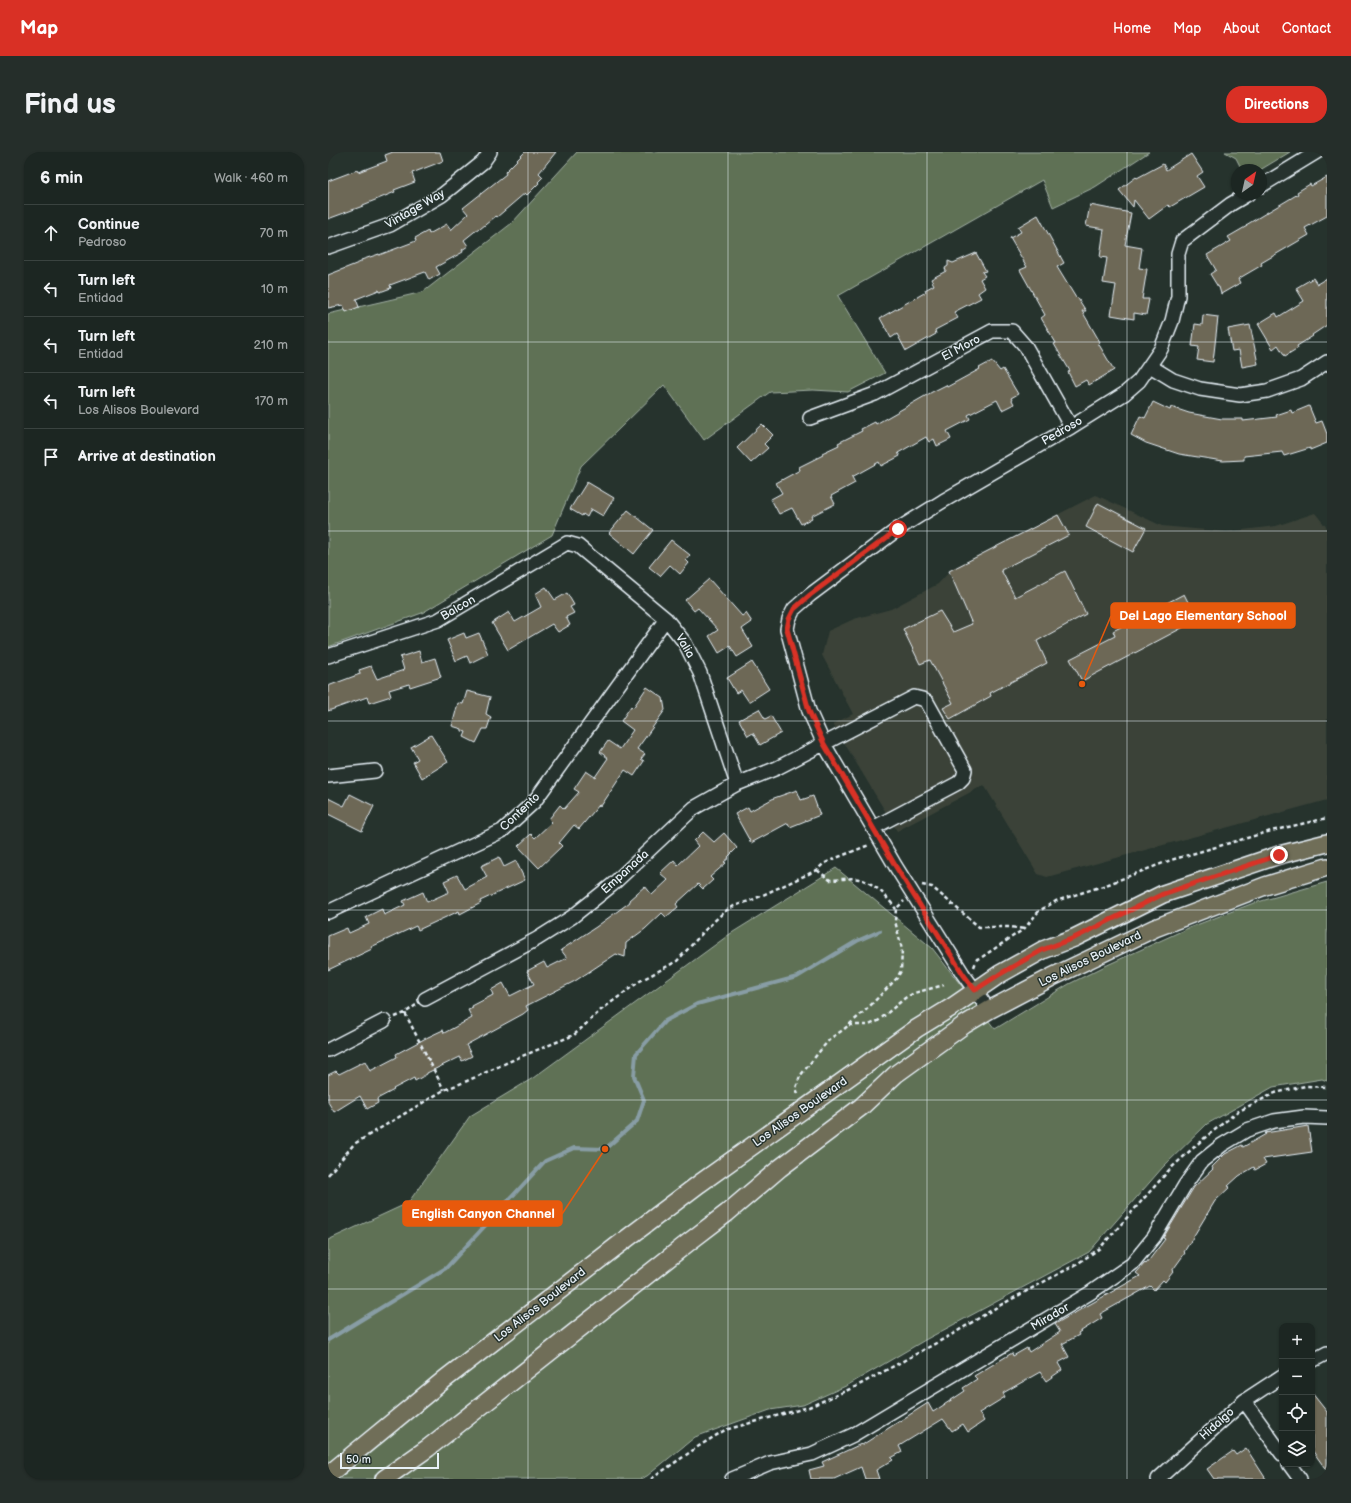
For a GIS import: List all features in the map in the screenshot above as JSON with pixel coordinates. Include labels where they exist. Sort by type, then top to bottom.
[{"type":"main road","name":"Los Alisos Boulevard","points":[[328,1475],[445,1379],[699,1184],[916,1029],[952,1007],[1000,974],[1042,950],[1074,938],[1163,894],[1279,855],[1327,843]]},
{"type":"main road","name":"Los Alisos Boulevard","points":[[384,1479],[428,1448],[564,1342],[677,1251],[727,1214],[780,1168],[861,1107],[896,1074],[964,1025],[1052,977],[1155,928],[1265,886],[1327,867]]},
{"type":"street","name":"Vintage Way","points":[[328,247],[390,225],[442,195],[483,162],[490,152]]},
{"type":"street","points":[[1267,182],[1317,152]]},
{"type":"street","name":"Pedroso","points":[[824,744],[809,711],[787,629],[789,619],[794,609],[832,577],[898,529],[943,500],[1071,427],[1124,394],[1139,381],[1161,348],[1172,321],[1178,296],[1178,254],[1182,241],[1238,200]]},
{"type":"street","name":"El Moro","points":[[810,418],[875,394],[992,331],[1012,331],[1026,347],[1071,427]]},
{"type":"street","points":[[1150,366],[1173,380],[1200,389],[1240,396],[1267,391],[1301,379],[1327,362]]},
{"type":"street","name":"Balcon","points":[[328,656],[438,620],[567,543],[578,546]]},
{"type":"street","name":"Valia","points":[[578,546],[666,619],[685,643],[700,673],[737,784]]},
{"type":"street","name":"Contento","points":[[328,912],[502,831],[534,802],[666,619]]},
{"type":"street","name":"Empanada","points":[[424,999],[537,939],[572,917],[612,885],[694,808],[737,784],[777,768],[914,697],[922,699],[927,702],[965,770],[963,778],[958,783],[873,828]]},
{"type":"street","points":[[824,744],[880,840],[963,974],[989,1010]]},
{"type":"street","points":[[328,776],[375,771]]},
{"type":"street","points":[[328,1050],[384,1021]]},
{"type":"street","name":"Mirador","points":[[732,1479],[770,1463],[812,1454],[853,1435],[1083,1297],[1132,1264],[1154,1237],[1185,1185],[1202,1161],[1222,1145],[1247,1130],[1274,1121],[1304,1117],[1327,1118]]},
{"type":"street","points":[[1315,1360],[1327,1354]]},
{"type":"street","name":"Hidalgo","points":[[1158,1479],[1244,1401],[1279,1378]]},
{"type":"street","points":[[1244,1401],[1279,1450]]},
{"type":"street","points":[[1291,1467],[1300,1479]]},
{"type":"path","points":[[974,968],[977,959],[1024,929],[1039,911],[1056,901],[1106,885],[1171,860],[1271,831],[1327,818]]},
{"type":"path","points":[[328,1175],[354,1144],[444,1090],[574,1035],[602,1010],[640,981],[678,961],[694,941],[724,912],[734,906],[752,900],[817,870],[823,864],[880,840]]},
{"type":"path","points":[[817,870],[830,880],[858,878],[867,882],[886,896],[896,908]]},
{"type":"path","points":[[921,886],[932,887],[979,927],[1010,927],[1024,929]]},
{"type":"path","points":[[798,1094],[796,1088],[800,1076],[807,1066],[831,1038],[849,1025],[897,978],[901,971],[902,949],[894,920],[896,908],[904,900]]},
{"type":"path","points":[[849,1025],[869,1025],[878,1021],[905,998],[914,993],[944,985]]},
{"type":"path","points":[[424,999],[405,1013],[444,1090]]},
{"type":"path","points":[[651,1479],[725,1430],[809,1407],[857,1386],[1076,1264],[1100,1248],[1170,1169],[1236,1112],[1275,1093],[1305,1086],[1327,1087]]},
{"type":"shaded area","points":[[1096,495],[1162,526],[1227,532],[1276,526],[1315,513],[1327,528],[1327,800],[1047,877],[1038,874],[984,785],[897,831],[833,724],[853,714],[822,655],[828,631],[854,619],[891,609],[938,584],[953,568]]},
{"type":"green space","points":[[577,152],[1149,152],[1095,187],[1053,207],[1042,180],[838,296],[885,373],[848,392],[813,390],[770,392],[704,440],[664,385],[581,466],[552,535],[422,613],[328,647],[328,314],[423,292],[512,223]]},
{"type":"green space","points":[[1225,152],[1290,152],[1267,166],[1267,164],[1239,164],[1236,158]]},
{"type":"green space","points":[[836,868],[932,948],[995,1029],[1069,984],[1186,929],[1251,904],[1327,882],[1327,1081],[1322,1079],[1273,1087],[1207,1124],[1163,1167],[1089,1252],[925,1340],[848,1385],[803,1405],[770,1410],[695,1437],[647,1476],[640,1479],[328,1479],[328,1240],[408,1203],[470,1116],[533,1078],[730,934]]},
{"type":"building","points":[[393,152],[440,152],[443,161],[412,173],[415,182],[394,190],[395,192],[363,206],[328,219],[328,181],[387,161],[385,155]]},
{"type":"building","points":[[525,152],[556,152],[539,173],[543,177],[538,182],[539,183],[527,195],[525,193],[497,217],[496,216],[464,240],[468,246],[462,250],[463,252],[436,267],[440,274],[429,280],[425,272],[390,285],[391,288],[380,292],[379,290],[356,299],[359,307],[346,312],[343,305],[328,308],[328,275],[361,262],[361,260],[416,241],[415,238],[428,231],[429,234],[447,224],[451,230],[468,214],[463,208],[506,174],[505,172]]},
{"type":"building","points":[[1191,154],[1203,172],[1197,176],[1204,187],[1170,207],[1168,205],[1149,219],[1134,200],[1133,207],[1119,190],[1136,177],[1137,178],[1163,164],[1166,170]]},
{"type":"building","points":[[1327,177],[1327,216],[1305,228],[1309,235],[1261,263],[1262,265],[1238,279],[1240,283],[1221,294],[1219,287],[1210,274],[1216,270],[1207,255],[1231,241],[1228,237],[1247,226],[1246,225],[1298,194],[1297,192],[1310,184],[1311,186]]},
{"type":"building","points":[[1090,205],[1131,213],[1125,245],[1142,248],[1139,268],[1147,269],[1142,299],[1149,299],[1146,315],[1134,313],[1134,319],[1111,315],[1116,285],[1103,283],[1107,258],[1100,257],[1104,229],[1086,226]]},
{"type":"building","points":[[1038,215],[1064,263],[1057,267],[1086,311],[1082,311],[1114,370],[1089,385],[1086,380],[1075,386],[1068,372],[1070,371],[1054,344],[1056,343],[1041,318],[1045,315],[1020,270],[1027,267],[1010,238],[1021,232],[1018,227]]},
{"type":"building","points":[[976,253],[986,271],[982,272],[985,276],[980,279],[985,288],[978,293],[981,298],[954,312],[958,318],[935,330],[936,334],[906,351],[897,334],[891,338],[880,318],[926,292],[925,290],[934,285],[931,279],[946,271],[945,268],[948,266],[948,261],[953,263]]},
{"type":"building","points":[[1313,278],[1317,284],[1327,278],[1327,325],[1297,346],[1298,348],[1285,356],[1278,345],[1273,349],[1258,324],[1276,313],[1278,317],[1304,301],[1296,288]]},
{"type":"building","points":[[1203,315],[1218,317],[1213,362],[1197,360],[1199,347],[1192,346],[1195,324],[1202,325]]},
{"type":"building","points":[[1250,325],[1258,364],[1242,367],[1239,350],[1232,351],[1228,329]]},
{"type":"building","points":[[992,361],[1000,371],[1003,369],[1018,394],[1011,398],[1014,404],[1002,410],[997,400],[968,415],[970,419],[947,431],[951,439],[937,446],[934,439],[929,442],[926,437],[898,453],[900,456],[881,466],[879,462],[852,477],[855,483],[831,496],[835,504],[811,516],[812,518],[801,524],[792,508],[779,514],[771,499],[782,493],[776,483],[800,470],[799,467],[823,455],[822,453],[839,445],[838,443],[862,431],[861,429],[875,422],[876,424],[932,392],[946,385],[947,387]]},
{"type":"building","points":[[1153,402],[1170,410],[1171,407],[1189,413],[1222,419],[1243,419],[1243,421],[1277,417],[1276,415],[1291,410],[1292,413],[1309,406],[1316,423],[1322,421],[1327,434],[1327,443],[1310,450],[1310,448],[1284,456],[1282,452],[1244,456],[1244,460],[1223,461],[1179,454],[1146,443],[1131,435],[1140,416],[1145,418]]},
{"type":"building","points":[[762,424],[773,435],[764,444],[768,448],[751,463],[737,448]]},
{"type":"building","points":[[587,482],[614,498],[603,516],[591,509],[587,517],[583,514],[582,516],[570,509]]},
{"type":"building","points":[[1098,503],[1146,528],[1133,552],[1086,527]]},
{"type":"building","points":[[628,510],[653,530],[634,554],[609,533]]},
{"type":"building","points":[[1058,515],[1069,535],[1001,570],[1015,597],[1065,571],[1086,614],[1037,641],[1047,663],[990,693],[991,696],[950,719],[943,708],[953,703],[930,660],[920,664],[903,629],[940,611],[953,632],[972,624],[949,571]]},
{"type":"building","points":[[671,540],[690,555],[686,560],[689,563],[680,574],[670,565],[660,576],[649,567]]},
{"type":"building","points":[[709,579],[742,616],[746,613],[752,622],[742,629],[753,647],[737,657],[730,646],[719,653],[709,636],[718,630],[698,608],[694,611],[685,600]]},
{"type":"building","points":[[546,587],[555,600],[567,593],[574,605],[570,607],[574,613],[566,617],[570,625],[558,632],[552,624],[508,650],[492,623],[509,612],[515,622],[541,607],[535,594]]},
{"type":"building","points":[[1184,594],[1197,620],[1082,681],[1070,659],[1115,636],[1113,631]]},
{"type":"building","points":[[464,633],[466,638],[479,633],[488,654],[470,663],[467,656],[456,661],[447,640]]},
{"type":"building","points":[[419,651],[422,662],[435,658],[441,677],[410,687],[409,684],[389,690],[391,696],[369,703],[367,697],[328,711],[328,686],[360,674],[359,670],[371,666],[377,679],[404,670],[400,657]]},
{"type":"building","points":[[752,662],[769,689],[749,702],[741,690],[736,693],[727,678]]},
{"type":"building","points":[[647,687],[663,698],[665,710],[637,749],[645,754],[641,759],[644,761],[634,776],[625,770],[601,806],[599,805],[579,829],[574,825],[559,843],[562,846],[539,868],[518,846],[531,834],[535,838],[552,822],[549,819],[560,805],[564,809],[579,792],[574,789],[586,771],[595,777],[608,758],[600,752],[608,741],[620,749],[633,730],[621,721],[631,706],[633,708]]},
{"type":"building","points":[[467,691],[490,697],[486,714],[491,717],[487,729],[483,729],[476,743],[464,737],[466,732],[462,731],[462,729],[452,726],[458,703],[463,704]]},
{"type":"building","points":[[759,709],[765,719],[771,716],[781,733],[760,745],[753,733],[748,736],[739,720]]},
{"type":"building","points":[[431,735],[448,762],[422,778],[413,762],[418,759],[411,747]]},
{"type":"building","points":[[797,790],[801,800],[813,796],[820,815],[790,827],[788,823],[751,843],[735,814],[748,807],[750,811],[774,798]]},
{"type":"building","points":[[350,794],[374,806],[362,831],[328,814],[328,798],[344,806]]},
{"type":"building","points":[[703,832],[714,842],[724,833],[737,848],[724,862],[726,863],[710,877],[713,880],[703,889],[698,884],[676,904],[678,907],[666,917],[662,913],[645,929],[626,943],[625,957],[616,954],[575,981],[526,1006],[528,1010],[523,1014],[466,1045],[472,1056],[462,1061],[460,1057],[427,1073],[415,1081],[414,1078],[377,1099],[378,1103],[367,1109],[360,1096],[334,1112],[328,1102],[328,1075],[336,1071],[339,1074],[365,1061],[370,1071],[397,1057],[396,1054],[426,1038],[443,1030],[444,1033],[472,1018],[468,1010],[473,1008],[472,1006],[493,995],[491,990],[503,983],[510,996],[534,984],[527,971],[544,962],[547,968],[567,958],[561,950],[630,902],[629,900],[645,886],[652,895],[668,880],[660,873],[674,860],[678,865],[698,846],[694,841]]},
{"type":"building","points":[[499,857],[504,867],[516,861],[525,880],[480,901],[481,903],[460,914],[459,911],[418,930],[416,926],[371,947],[372,949],[328,970],[328,936],[347,928],[349,933],[369,924],[366,917],[382,909],[384,915],[405,905],[403,901],[423,892],[427,902],[449,892],[444,881],[457,875],[465,889],[487,877],[481,866]]},
{"type":"building","points":[[1308,1126],[1312,1152],[1263,1159],[1266,1164],[1255,1170],[1254,1167],[1239,1176],[1215,1201],[1184,1252],[1185,1253],[1165,1282],[1163,1280],[1154,1290],[1150,1286],[1100,1314],[1102,1318],[1078,1333],[1079,1335],[1062,1344],[1069,1357],[1058,1363],[1062,1370],[1046,1381],[1040,1372],[1003,1393],[1005,1397],[979,1413],[984,1421],[968,1432],[963,1424],[952,1431],[943,1419],[899,1446],[902,1452],[891,1458],[893,1460],[876,1470],[879,1479],[865,1479],[861,1467],[834,1479],[811,1479],[809,1470],[824,1466],[822,1462],[861,1444],[862,1445],[928,1403],[933,1412],[965,1391],[963,1388],[977,1379],[974,1376],[1012,1353],[1013,1356],[1027,1348],[1029,1352],[1060,1332],[1055,1324],[1140,1276],[1136,1273],[1145,1263],[1146,1264],[1165,1239],[1163,1238],[1194,1187],[1213,1169],[1212,1167],[1225,1154],[1242,1145],[1243,1147],[1266,1134],[1265,1133]]},
{"type":"building","points":[[1315,1397],[1327,1412],[1327,1471],[1315,1454]]},
{"type":"building","points":[[1246,1448],[1266,1479],[1214,1479],[1207,1469],[1233,1451],[1236,1455]]},
{"type":"waterway","points":[[328,1340],[446,1268],[545,1161],[574,1148],[605,1149],[637,1121],[644,1100],[634,1076],[636,1054],[665,1021],[697,1004],[797,977],[857,941],[880,931]]},
{"type":"place","name":"Del Lago Elementary School","points":[[1082,684]]},
{"type":"place","name":"English Canyon Channel","points":[[605,1149]]},
{"type":"route","points":[[898,529],[832,577],[794,609],[789,619],[787,629],[809,711],[824,744],[896,867],[963,974],[975,990],[1042,950],[1074,938],[1163,894],[1279,855]]}]
